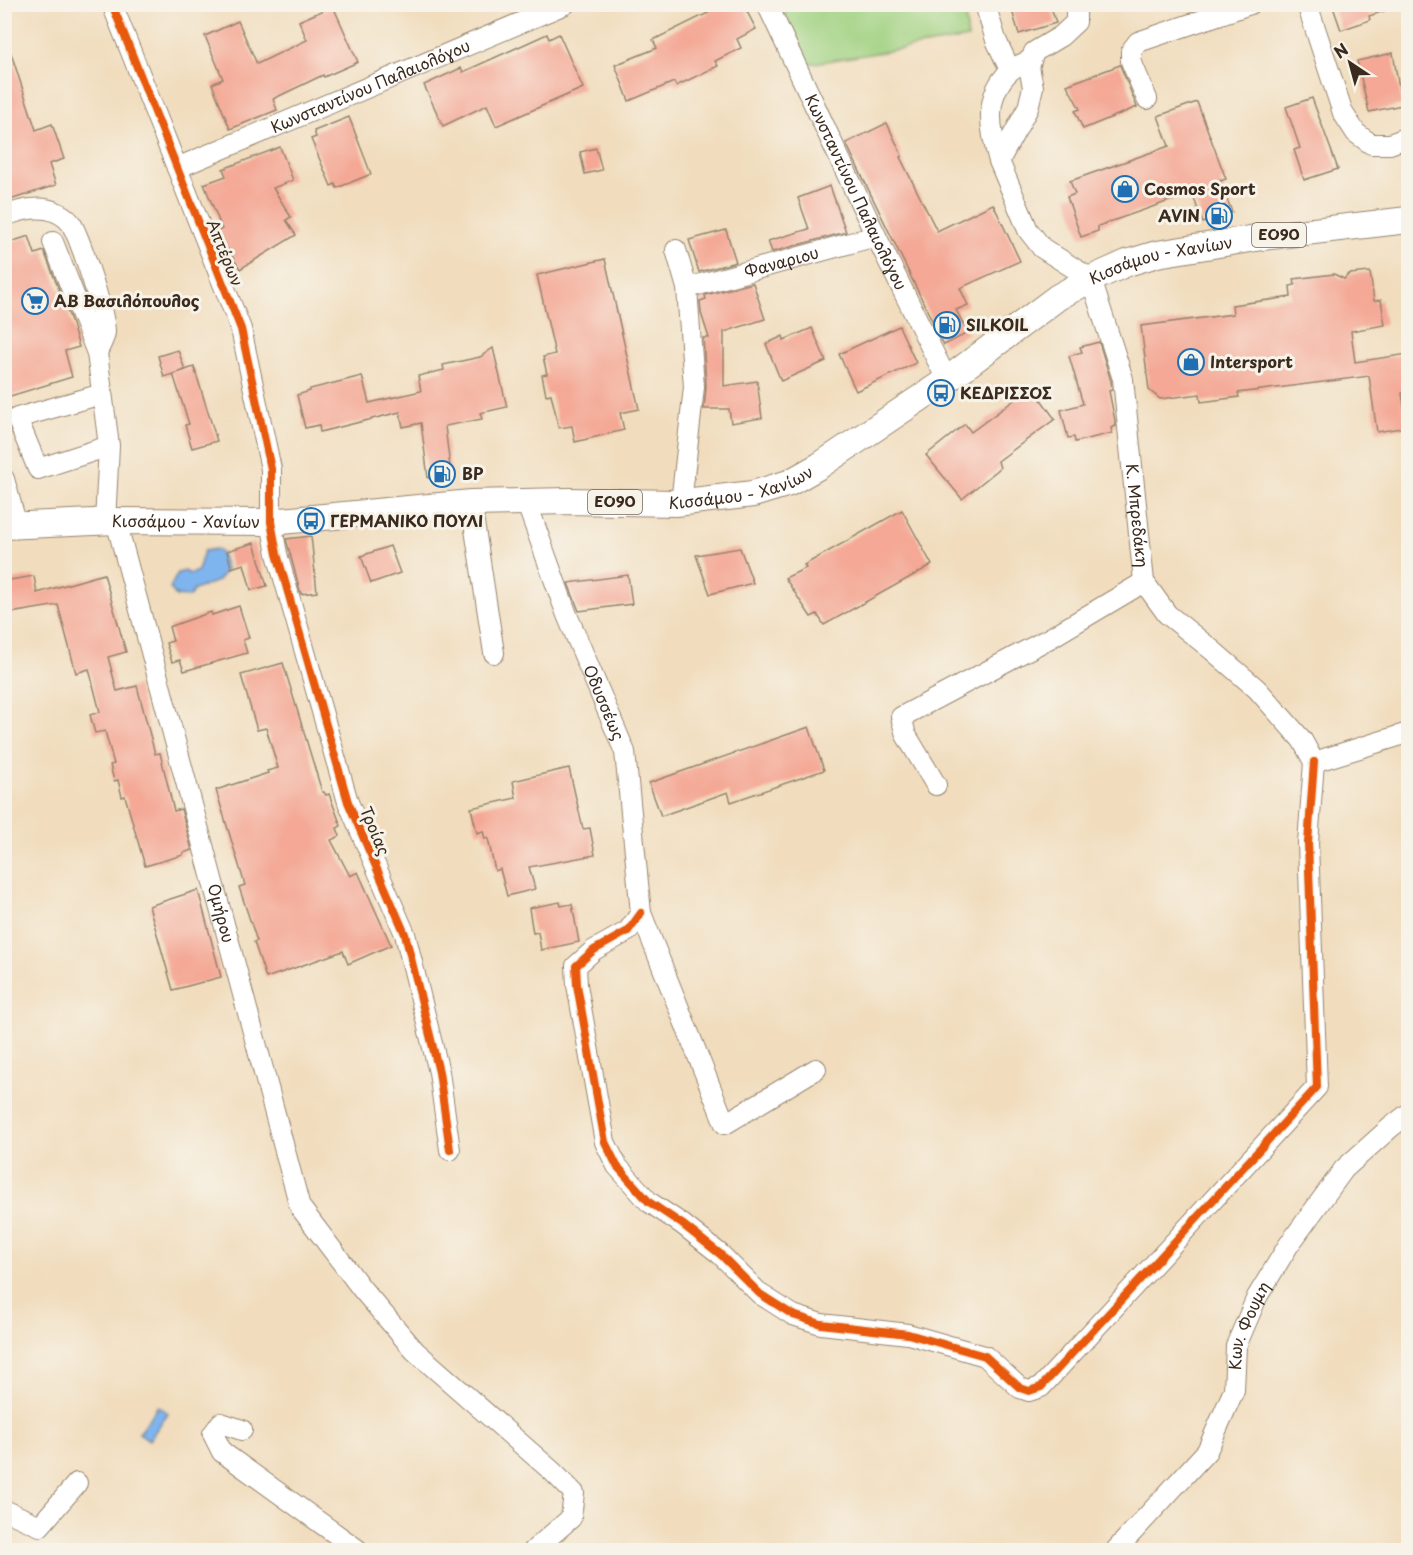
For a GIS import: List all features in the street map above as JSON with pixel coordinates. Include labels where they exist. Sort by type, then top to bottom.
[{"type":"main road","name":"Κισσάμου - Χανίων","points":[[11,526],[111,522],[271,522],[471,503],[526,501],[681,503],[753,494],[789,483],[819,466],[947,380],[1058,297],[1091,279],[1157,254],[1262,237],[1408,220]]},
{"type":"street","name":"Απτέρων","points":[[112,4],[241,329],[271,469],[271,522]]},
{"type":"street","name":"Κωνσταντίνου Παλαιολόγου","points":[[177,168],[565,4]]},
{"type":"street","name":"Κωνσταντίνου Παλαιολόγου","points":[[767,4],[876,236],[947,380]]},
{"type":"street","points":[[985,4],[996,40],[1011,70]]},
{"type":"street","points":[[999,161],[1028,108],[1033,87],[1029,67],[1034,52],[1061,36],[1076,22],[1076,4]]},
{"type":"street","points":[[1147,99],[1131,61],[1131,51],[1138,42],[1250,4]]},
{"type":"street","points":[[1307,4],[1343,113],[1356,133],[1371,144],[1390,144],[1408,136]]},
{"type":"street","points":[[1031,60],[1011,70],[995,90],[990,111],[992,137],[999,161],[1028,230],[1042,248],[1091,279]]},
{"type":"street","points":[[4,216],[23,209],[40,208],[56,211],[71,224],[87,264],[101,311],[105,333],[97,353]]},
{"type":"street","name":"Φαναριου","points":[[687,288],[876,236]]},
{"type":"street","points":[[53,242],[97,353]]},
{"type":"street","points":[[676,250],[687,288],[694,387],[681,503]]},
{"type":"street","name":"Κ. Μπρεδάκη","points":[[1091,279],[1123,380],[1144,582],[1167,614],[1257,689],[1302,740],[1314,762]]},
{"type":"street","name":"Ομήρου","points":[[97,353],[109,446],[111,522],[300,1208],[362,1289],[415,1351],[574,1493],[571,1518],[534,1551]]},
{"type":"street","points":[[102,394],[17,418],[38,469],[109,446]]},
{"type":"street","points":[[4,479],[11,526]]},
{"type":"street","name":"Οδυσσέως","points":[[526,501],[567,615],[625,752],[641,913],[725,1124],[816,1069]]},
{"type":"street","points":[[471,503],[494,653]]},
{"type":"street","name":"Τροίας","points":[[271,522],[348,802],[405,934],[439,1072],[450,1150]]},
{"type":"street","points":[[936,785],[906,735],[901,717],[1050,638],[1144,582]]},
{"type":"street","points":[[641,913],[628,931],[594,950],[576,966],[577,985],[605,1142],[617,1166],[631,1184],[649,1202],[720,1254],[760,1294],[793,1314],[821,1324],[908,1334],[984,1356],[1020,1388],[1029,1391],[1041,1387],[1317,1087],[1308,843],[1314,762],[1408,733]]},
{"type":"street","name":"Κων. Φουμη","points":[[1116,1551],[1207,1451],[1234,1390],[1236,1346],[1257,1297],[1288,1246],[1344,1169],[1408,1114]]},
{"type":"street","points":[[242,1430],[221,1423],[213,1434],[222,1452],[358,1551]]},
{"type":"street","points":[[4,1510],[40,1526],[77,1483]]},
{"type":"green space","points":[[781,5],[964,5],[968,38],[809,64]]},
{"type":"water","points":[[216,549],[221,553],[226,570],[218,581],[194,590],[189,597],[176,596],[170,588],[178,573],[185,571],[190,574],[198,571],[204,551]]},
{"type":"water","points":[[158,1406],[168,1413],[149,1440],[139,1433]]},
{"type":"building","points":[[703,4],[743,4],[756,29],[737,39],[741,48],[715,61],[718,66],[676,86],[674,82],[629,101],[615,65],[657,48],[653,40],[708,13]]},
{"type":"building","points":[[1010,4],[1050,4],[1056,23],[1019,34]]},
{"type":"building","points":[[1332,4],[1396,4],[1396,7],[1369,16],[1370,20],[1341,30]]},
{"type":"building","points":[[333,6],[358,62],[324,77],[323,75],[273,99],[277,110],[230,129],[212,84],[223,79],[205,36],[238,21],[257,64],[307,40],[299,21]]},
{"type":"building","points":[[547,34],[549,39],[559,34],[583,88],[496,126],[487,105],[443,126],[424,85],[461,68],[463,72]]},
{"type":"building","points":[[4,44],[8,44],[36,130],[52,124],[64,159],[49,164],[56,185],[4,202]]},
{"type":"building","points":[[1393,53],[1402,105],[1369,112],[1357,61]]},
{"type":"building","points":[[1120,65],[1137,107],[1083,129],[1075,111],[1080,109],[1067,85]]},
{"type":"building","points":[[1312,98],[1338,169],[1304,180],[1294,150],[1300,148],[1286,107]]},
{"type":"building","points":[[1197,102],[1226,179],[1220,181],[1232,212],[1203,223],[1192,193],[1098,226],[1098,231],[1081,237],[1067,197],[1075,194],[1070,181],[1169,146],[1158,116]]},
{"type":"building","points":[[349,117],[371,174],[337,188],[335,184],[331,186],[311,139],[316,137],[314,131]]},
{"type":"building","points":[[887,123],[902,156],[900,157],[937,231],[993,204],[1020,261],[960,288],[968,305],[956,310],[968,333],[944,345],[846,143]]},
{"type":"building","points":[[280,147],[293,180],[273,188],[291,217],[286,220],[296,235],[240,269],[217,232],[222,229],[204,184],[226,176],[223,169]]},
{"type":"building","points":[[596,148],[602,170],[585,174],[580,152]]},
{"type":"building","points":[[830,186],[846,232],[772,252],[768,241],[809,229],[798,198]]},
{"type":"building","points":[[726,230],[736,262],[699,272],[689,240]]},
{"type":"building","name":"ΑΒ Βασιλόπουλος","points":[[29,236],[35,254],[44,251],[79,347],[65,351],[72,377],[4,398],[4,244]]},
{"type":"building","points":[[605,259],[639,409],[620,413],[624,430],[575,442],[572,426],[559,428],[551,394],[546,395],[542,375],[547,374],[543,357],[555,354],[537,275]]},
{"type":"building","points":[[1370,272],[1374,301],[1381,300],[1385,325],[1351,331],[1355,362],[1408,354],[1408,392],[1402,393],[1407,427],[1377,432],[1369,376],[1238,393],[1239,397],[1201,402],[1200,394],[1160,399],[1149,390],[1141,326],[1233,314],[1232,305],[1291,297],[1290,286],[1295,285],[1294,279],[1334,274],[1344,279],[1349,274]]},
{"type":"building","points":[[753,283],[765,319],[724,332],[724,386],[757,381],[762,418],[731,423],[729,409],[704,409],[706,386],[703,338],[709,338],[701,313],[700,301],[706,299],[705,295]]},
{"type":"building","points":[[899,326],[916,363],[856,391],[839,354]]},
{"type":"building","points":[[812,328],[826,361],[781,381],[766,344],[783,336],[784,340]]},
{"type":"building","points":[[1099,342],[1111,381],[1112,390],[1109,391],[1116,426],[1111,428],[1112,433],[1075,442],[1074,437],[1068,438],[1061,410],[1083,404],[1069,356],[1082,352],[1080,347]]},
{"type":"building","points":[[493,348],[507,407],[480,413],[482,419],[445,426],[451,475],[428,478],[421,423],[403,427],[400,412],[320,432],[319,425],[305,428],[297,395],[310,391],[310,389],[362,376],[369,403],[421,391],[418,376],[444,370],[443,365],[480,357]]},
{"type":"building","points":[[178,350],[185,370],[164,377],[158,356]]},
{"type":"building","points":[[194,367],[217,441],[192,448],[185,425],[189,424],[173,374]]},
{"type":"building","points":[[1032,387],[1055,419],[998,461],[1000,468],[962,499],[926,455],[965,424],[971,432]]},
{"type":"building","points":[[902,510],[932,565],[824,625],[817,614],[811,617],[785,578],[806,568],[804,565]]},
{"type":"building","points":[[311,536],[317,592],[301,594],[286,539]]},
{"type":"building","points":[[254,543],[267,586],[251,590],[244,564],[231,568],[227,551]]},
{"type":"building","points":[[390,546],[400,573],[371,583],[361,556]]},
{"type":"building","points":[[740,548],[753,583],[710,594],[696,555]]},
{"type":"building","points":[[104,574],[126,652],[108,657],[117,691],[137,686],[155,754],[160,753],[174,811],[181,809],[192,850],[183,855],[145,866],[125,796],[122,797],[118,780],[114,781],[110,765],[114,764],[105,731],[95,733],[90,715],[100,712],[89,669],[76,673],[58,605],[4,614],[4,581],[34,576],[37,593]]},
{"type":"building","points":[[628,575],[632,604],[579,611],[568,583]]},
{"type":"building","points":[[239,606],[249,638],[243,640],[247,653],[184,671],[180,660],[172,662],[166,643],[173,641],[169,627],[211,612],[212,615]]},
{"type":"building","points":[[283,663],[322,792],[329,794],[341,826],[337,828],[340,836],[331,840],[350,876],[358,872],[391,945],[348,964],[343,951],[266,978],[254,942],[257,941],[239,887],[245,885],[216,790],[278,768],[266,728],[257,730],[241,675]]},
{"type":"building","points":[[809,727],[824,770],[731,802],[728,792],[661,816],[649,783]]},
{"type":"building","points":[[569,768],[583,829],[590,828],[595,855],[529,867],[535,889],[507,896],[500,869],[495,871],[488,838],[485,839],[483,831],[477,833],[471,808],[516,798],[513,781]]},
{"type":"building","points":[[198,890],[221,977],[173,990],[149,906]]},
{"type":"building","points":[[560,902],[561,906],[572,904],[579,942],[541,950],[538,932],[533,933],[529,908]]},
{"type":"cycle path","points":[[112,4],[241,329],[271,469],[271,522],[277,554],[348,802],[405,934],[439,1072],[450,1150]]},
{"type":"cycle path","points":[[641,913],[628,931],[594,950],[576,966],[577,985],[605,1142],[617,1166],[649,1202],[720,1254],[760,1294],[793,1315],[821,1324],[908,1334],[985,1356],[1020,1388],[1029,1391],[1041,1387],[1317,1087],[1308,843],[1314,762]]},
{"type":"place","name":"Cosmos Sport","points":[[1125,189]]},
{"type":"place","name":"AVIN","points":[[1219,216]]},
{"type":"place","name":"ΑΒ Βασιλόπουλος","points":[[35,301]]},
{"type":"place","name":"SILKOIL","points":[[947,325]]},
{"type":"place","name":"Intersport","points":[[1191,362]]},
{"type":"place","name":"ΚΕΔΡΙΣΣΟΣ","points":[[941,393]]},
{"type":"place","name":"BP","points":[[442,474]]},
{"type":"place","name":"ΓΕΡΜΑΝΙΚΟ ΠΟΥΛΙ","points":[[311,521]]}]
